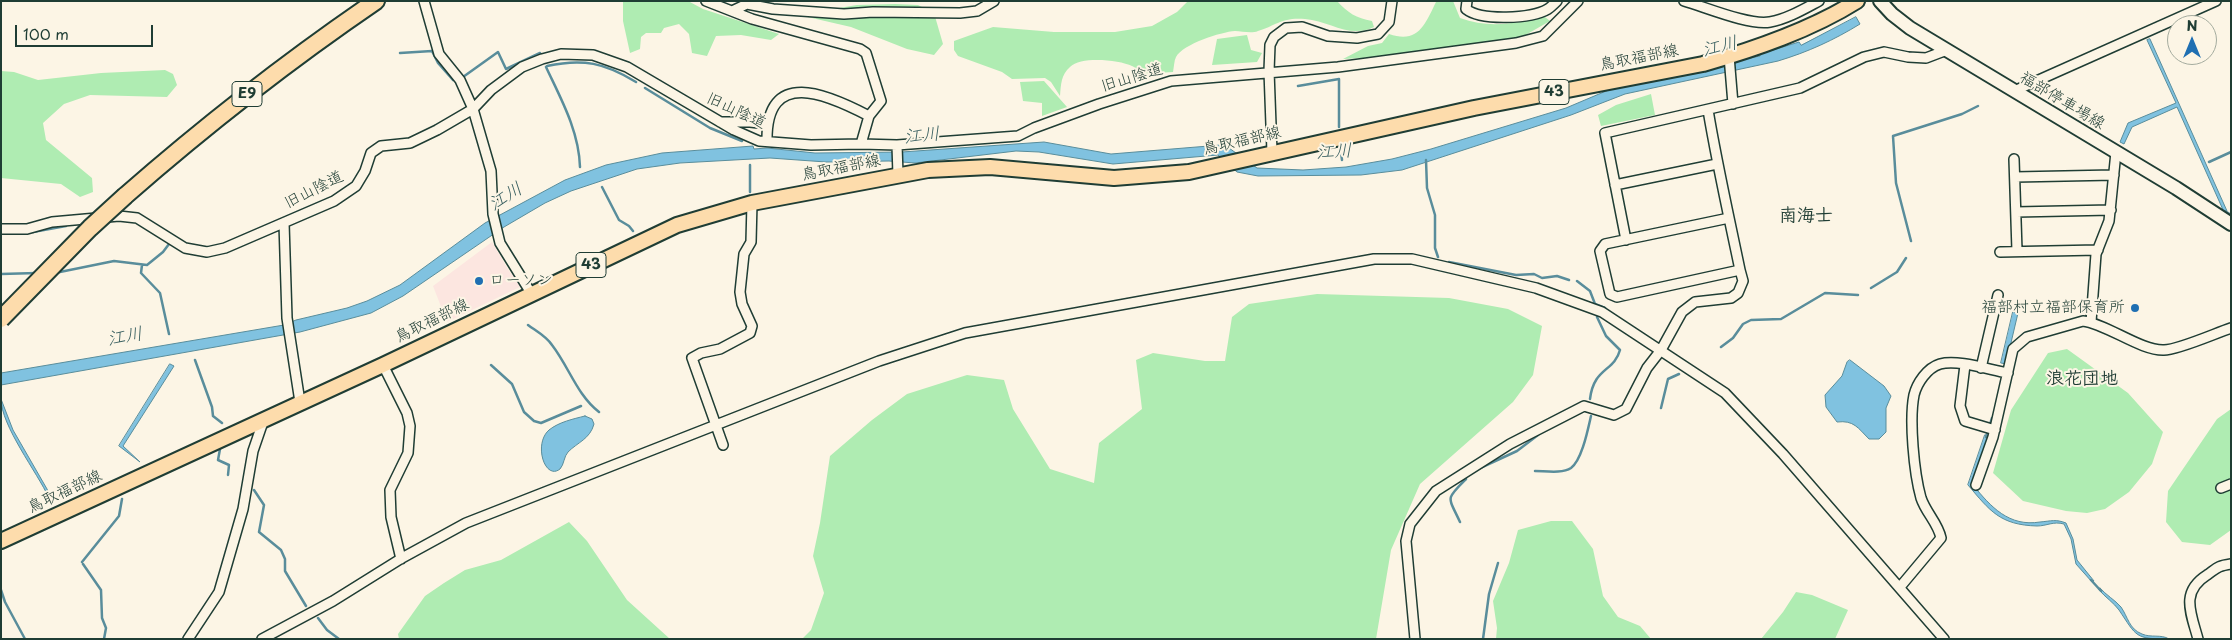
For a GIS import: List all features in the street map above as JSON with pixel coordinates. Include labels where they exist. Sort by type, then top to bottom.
[{"type":"highway","name":"E9","points":[[1,320],[123,194],[228,101],[367,1]]},
{"type":"highway","name":"E9","points":[[1,311],[86,224],[290,61],[376,1]]},
{"type":"main road","name":"鳥取福部線","points":[[1,541],[264,418],[383,365],[677,225],[752,203],[898,170],[990,167],[1114,178],[1189,172],[1484,106],[1702,64],[1729,56],[1806,27],[1857,1]]},
{"type":"main road","name":"福部停車場線","points":[[1880,1],[1904,23],[2231,224]]},
{"type":"street","points":[[424,1],[439,54],[460,80],[473,109],[491,171],[493,214],[500,243],[531,293]]},
{"type":"street","points":[[706,1],[752,19],[863,51],[868,56],[881,101],[869,116],[861,144]]},
{"type":"street","points":[[732,11],[747,4],[773,9],[844,14],[873,12],[960,13],[977,10],[994,1]]},
{"type":"street","points":[[1272,152],[1269,71],[1270,45],[1274,37],[1286,28],[1302,27],[1328,36],[1357,38],[1378,34],[1389,22],[1392,1]]},
{"type":"street","points":[[1467,1],[1466,9],[1474,15],[1505,17],[1529,15],[1547,10],[1557,1]]},
{"type":"street","name":"旧山陰道","points":[[1,228],[27,229],[52,222],[119,216],[137,218],[185,248],[207,252],[225,248],[334,201],[356,186],[365,170],[371,153],[381,146],[410,143],[473,109],[491,90],[522,67],[542,59],[577,54],[593,55],[626,67],[720,122],[759,141],[811,145],[861,144],[897,147],[1018,136],[1034,128],[1099,104],[1171,81],[1269,71],[1338,67],[1516,44],[1543,36],[1578,1]]},
{"type":"street","points":[[1684,1],[1748,20],[1769,23],[1792,15],[1819,1]]},
{"type":"street","points":[[2014,91],[2216,1]]},
{"type":"street","points":[[1626,240],[1604,133],[1800,88],[1864,57],[1884,52],[1908,57],[1926,58],[1947,50]]},
{"type":"street","points":[[1729,56],[1733,104]]},
{"type":"street","points":[[767,141],[767,124],[778,99],[803,91],[844,103],[869,116]]},
{"type":"street","points":[[1415,639],[1406,540],[1410,524],[1436,491],[1510,444],[1584,406],[1614,415],[1626,410],[1647,368],[1661,350],[1682,312],[1695,302],[1730,298],[1738,293],[1743,281],[1717,164],[1708,110]]},
{"type":"street","points":[[720,122],[767,124]]},
{"type":"street","points":[[897,147],[898,170]]},
{"type":"street","points":[[2091,322],[2098,250],[2109,221],[2116,152]]},
{"type":"street","points":[[2014,159],[2017,252]]},
{"type":"street","points":[[1615,185],[1717,164]]},
{"type":"street","points":[[2015,177],[2114,175]]},
{"type":"street","points":[[723,445],[692,358],[701,352],[720,349],[750,333],[752,326],[742,304],[740,292],[744,254],[751,242],[752,203]]},
{"type":"street","points":[[2016,212],[2111,210]]},
{"type":"street","points":[[1729,218],[1604,244],[1600,251],[1610,294],[1617,297],[1740,270]]},
{"type":"street","points":[[284,223],[287,318],[300,402]]},
{"type":"street","points":[[2000,252],[2098,250]]},
{"type":"street","points":[[262,639],[332,602],[401,559],[466,523],[562,487],[677,439],[716,427],[879,361],[978,330],[1374,259],[1412,259],[1536,288],[1602,312],[1726,393],[1783,454],[1944,639]]},
{"type":"street","points":[[1981,368],[1998,295]]},
{"type":"street","points":[[1976,485],[1995,430],[2013,349],[2027,337],[2083,321],[2091,322],[2118,335],[2164,350],[2231,328]]},
{"type":"street","points":[[1900,587],[1941,538],[1939,528],[1930,516],[1922,499],[1917,478],[1912,431],[1914,394],[1923,376],[1940,364],[1965,365],[2008,374]]},
{"type":"street","points":[[383,365],[407,414],[410,426],[408,453],[390,490],[391,517],[401,559]]},
{"type":"street","points":[[1965,365],[1960,406],[1965,421],[1995,430]]},
{"type":"street","points":[[188,639],[220,592],[243,509],[253,451],[264,418]]},
{"type":"street","points":[[2222,488],[2231,484]]},
{"type":"street","points":[[2198,639],[2190,608],[2190,593],[2199,580],[2217,566],[2231,564]]},
{"type":"shaded area","name":"ローソン","points":[[492,242],[509,271],[522,286],[447,322],[433,286]]},
{"type":"green space","points":[[623,1],[688,1],[703,9],[779,34],[771,40],[741,35],[716,36],[707,56],[692,53],[689,34],[679,24],[664,28],[661,33],[646,33],[641,37],[640,49],[630,53],[623,21]]},
{"type":"green space","points":[[1188,1],[1337,1],[1353,14],[1372,21],[1374,27],[1356,31],[1314,20],[1291,19],[1255,32],[1229,32],[1194,43],[1180,52],[1174,62],[1173,72],[1140,74],[1133,67],[1118,62],[1082,61],[1070,67],[1065,73],[1061,84],[1060,96],[1051,82],[1045,78],[1012,79],[1002,72],[958,56],[954,50],[954,41],[993,27],[1054,32],[1115,32],[1152,26],[1177,12]]},
{"type":"green space","points":[[1438,1],[1453,1],[1460,18],[1482,23],[1503,24],[1545,17],[1550,21],[1522,37],[1403,56],[1343,59],[1368,46],[1382,43],[1389,34],[1407,36],[1414,34],[1420,30]]},
{"type":"green space","points":[[857,5],[918,5],[934,13],[943,44],[934,55],[907,49],[851,27],[799,15],[792,8],[814,6],[833,9]]},
{"type":"green space","points":[[1247,35],[1251,50],[1262,53],[1257,62],[1212,65],[1217,39]]},
{"type":"green space","points":[[165,70],[173,74],[177,85],[167,97],[90,95],[64,104],[43,123],[46,140],[92,178],[93,192],[80,197],[61,184],[1,178],[1,71],[14,72],[38,80],[101,73]]},
{"type":"green space","points":[[1044,81],[1067,107],[1042,116],[1042,103],[1023,101],[1020,82]]},
{"type":"green space","points":[[1651,94],[1655,115],[1601,126],[1598,115],[1616,105]]},
{"type":"green space","points":[[1317,294],[1449,298],[1508,309],[1542,326],[1533,375],[1513,402],[1420,484],[1391,550],[1376,639],[802,639],[811,630],[824,593],[813,556],[830,456],[872,420],[907,394],[967,375],[1004,380],[1013,409],[1050,469],[1094,483],[1099,443],[1142,409],[1136,360],[1153,353],[1205,361],[1225,361],[1232,317],[1249,304]]},
{"type":"green space","points":[[2067,349],[2128,393],[2163,432],[2152,464],[2129,492],[2105,509],[2087,513],[2066,511],[2023,501],[1993,473],[2011,410],[2048,353]]},
{"type":"green space","points":[[2231,409],[2231,530],[2210,545],[2182,542],[2166,522],[2168,491],[2217,419]]},
{"type":"green space","points":[[1551,521],[1572,521],[1593,549],[1603,596],[1618,617],[1640,626],[1651,639],[1496,639],[1497,628],[1493,601],[1509,563],[1518,530]]},
{"type":"green space","points":[[569,522],[587,541],[627,600],[670,639],[399,639],[398,634],[425,596],[465,570],[501,560]]},
{"type":"green space","points":[[1796,592],[1812,595],[1848,610],[1835,639],[1761,639],[1783,612]]},
{"type":"water","points":[[1856,17],[1860,24],[1800,54],[1778,61],[1625,94],[1571,115],[1402,170],[1361,175],[1258,176],[1237,172],[1218,155],[1113,164],[1039,152],[1016,151],[915,163],[889,161],[826,162],[770,158],[680,163],[637,169],[571,191],[545,203],[504,227],[403,296],[371,313],[300,332],[1,385],[1,373],[284,325],[367,301],[400,285],[485,223],[565,180],[606,165],[662,153],[753,146],[754,149],[767,148],[815,153],[902,152],[1044,142],[1111,154],[1221,145],[1229,148],[1257,168],[1303,170],[1346,167],[1392,159],[1431,149],[1566,108],[1625,83],[1760,56],[1760,54],[1799,42],[1801,45]]},
{"type":"water","points":[[2150,39],[2227,211],[2224,212],[2177,107],[2132,127],[2124,144],[2120,142],[2128,123],[2176,103],[2147,40]]},
{"type":"water","points":[[2013,312],[2018,313],[2006,364],[2001,363]]},
{"type":"water","points":[[1850,360],[1884,386],[1891,396],[1886,408],[1886,432],[1879,439],[1869,439],[1859,428],[1848,422],[1837,422],[1826,407],[1825,395],[1842,376],[1847,362]]},
{"type":"water","points":[[170,364],[174,366],[123,446],[140,462],[119,446]]},
{"type":"water","points":[[1,399],[13,430],[47,489],[49,498],[13,435],[3,410]]},
{"type":"water","points":[[585,416],[592,419],[594,424],[590,433],[568,452],[560,469],[550,470],[546,466],[541,452],[544,436],[557,425]]},
{"type":"water","points":[[1985,435],[1989,436],[1973,485],[1994,508],[2010,518],[2029,523],[2059,521],[2066,523],[2073,539],[2077,560],[2094,581],[2092,582],[2076,564],[2071,539],[2064,524],[2057,523],[2037,526],[2014,523],[1997,515],[1968,485]]},
{"type":"water","points":[[2100,588],[2121,607],[2131,626],[2138,632],[2169,639],[2149,638],[2138,635],[2130,626],[2117,607],[2099,590]]},
{"type":"waterway","points":[[400,53],[432,51],[438,63],[453,80]]},
{"type":"waterway","points":[[463,77],[498,52],[506,69],[540,53]]},
{"type":"waterway","points":[[547,66],[572,62],[593,64],[614,70],[636,82]]},
{"type":"waterway","points":[[546,67],[573,128],[580,167]]},
{"type":"waterway","points":[[1298,86],[1339,79],[1339,127]]},
{"type":"waterway","points":[[645,88],[710,128],[742,141]]},
{"type":"waterway","points":[[1911,241],[1896,183],[1893,136],[1962,114],[1978,106]]},
{"type":"waterway","name":"江川","points":[[1340,144],[1342,160]]},
{"type":"waterway","points":[[2209,162],[2231,152]]},
{"type":"waterway","points":[[1426,160],[1427,188],[1435,215],[1435,248],[1438,257]]},
{"type":"waterway","points":[[750,165],[750,192]]},
{"type":"waterway","points":[[602,187],[619,220],[633,231]]},
{"type":"waterway","points":[[2225,211],[2231,215]]},
{"type":"waterway","points":[[33,232],[66,226]]},
{"type":"waterway","points":[[55,273],[114,261],[147,265],[163,252],[169,244]]},
{"type":"waterway","points":[[1871,288],[1897,272],[1906,258]]},
{"type":"waterway","points":[[1449,262],[1516,275],[1534,274],[1542,278],[1557,276],[1569,280]]},
{"type":"waterway","points":[[142,265],[141,273],[160,293],[169,334]]},
{"type":"waterway","points":[[1,274],[37,273]]},
{"type":"waterway","points":[[1577,281],[1590,291],[1595,304],[1605,308]]},
{"type":"waterway","points":[[1721,347],[1733,338],[1743,324],[1751,320],[1781,319],[1825,293],[1858,295]]},
{"type":"waterway","points":[[1590,399],[1596,381],[1617,357],[1620,350],[1606,336],[1597,317]]},
{"type":"waterway","points":[[528,325],[550,342],[579,389],[599,412]]},
{"type":"waterway","points":[[195,360],[212,407],[213,416],[222,423]]},
{"type":"waterway","points":[[491,365],[512,384],[524,412],[534,421],[541,423],[581,406]]},
{"type":"waterway","points":[[1661,408],[1668,379],[1679,374]]},
{"type":"waterway","points":[[1535,471],[1558,472],[1571,468],[1581,451],[1591,416]]},
{"type":"waterway","points":[[1986,437],[1992,418]]},
{"type":"waterway","points":[[1478,469],[1517,451],[1538,435]]},
{"type":"waterway","points":[[220,449],[218,460],[229,465],[228,475]]},
{"type":"waterway","points":[[1460,522],[1451,499],[1452,495],[1466,479]]},
{"type":"waterway","points":[[254,490],[264,505],[259,532],[281,550],[285,559],[285,571],[306,606]]},
{"type":"waterway","points":[[82,562],[119,516],[122,499]]},
{"type":"waterway","points":[[1483,639],[1489,594],[1498,563]]},
{"type":"waterway","points":[[83,564],[101,590],[102,618],[106,628],[104,639]]},
{"type":"waterway","points":[[2091,580],[2101,591]]},
{"type":"waterway","points":[[1,590],[5,602],[25,639]]},
{"type":"waterway","points":[[318,618],[327,630],[339,639]]},
{"type":"place","name":"ローソン","points":[[479,281]]},
{"type":"place","name":"福部村立福部保育所","points":[[2135,308]]},
{"type":"district","name":"南海士","points":[[1806,216]]},
{"type":"district","name":"浪花団地","points":[[2082,379]]}]
